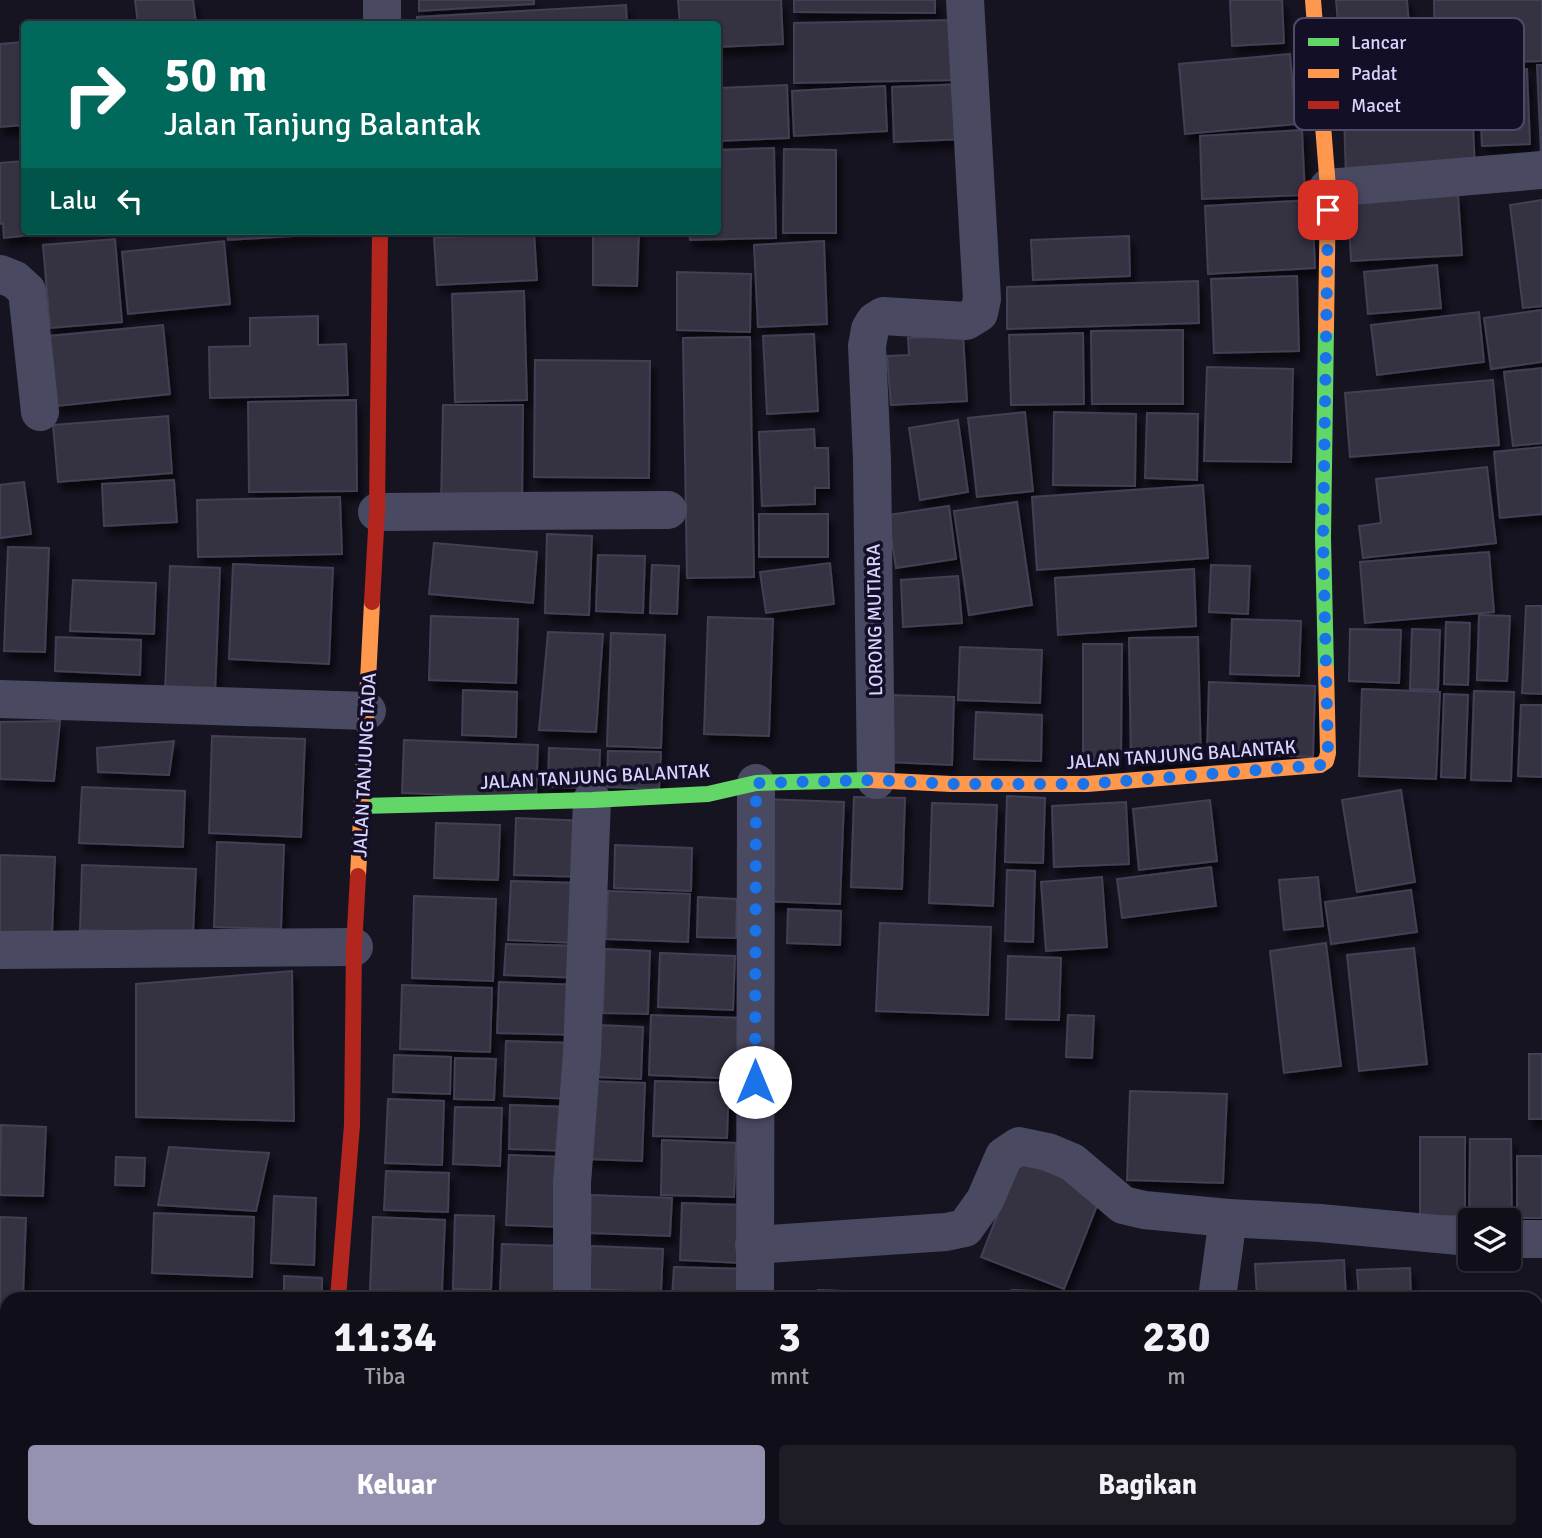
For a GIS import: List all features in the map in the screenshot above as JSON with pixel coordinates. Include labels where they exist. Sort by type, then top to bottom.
[{"type":"street","points":[[382,0],[382,21]]},
{"type":"street","name":"LORONG MUTIARA","points":[[876,780],[872,460],[866,372],[867,338],[875,321],[883,316],[966,321],[976,317],[981,306],[965,0]]},
{"type":"street","name":"JALAN TANJUNG BALANTAK","points":[[1313,0],[1314,18]]},
{"type":"street","name":"JALAN TANJUNG BALANTAK","points":[[361,806],[708,794],[756,783],[876,780],[951,784],[1087,784],[1320,765],[1326,761],[1328,753],[1323,538],[1328,188],[1323,130]]},
{"type":"street","points":[[1328,188],[1542,170]]},
{"type":"street","name":"JALAN TANJUNG TADA","points":[[338,1292],[352,1125],[354,947],[377,512],[380,235]]},
{"type":"street","points":[[0,274],[15,280],[27,291],[40,412]]},
{"type":"street","points":[[377,512],[668,510]]},
{"type":"street","points":[[0,699],[368,711]]},
{"type":"street","points":[[755,1292],[756,783]]},
{"type":"street","points":[[572,1292],[572,1183],[582,1053],[592,800]]},
{"type":"street","points":[[0,950],[354,947]]},
{"type":"street","points":[[754,1245],[965,1228],[985,1200],[1004,1156],[1019,1146],[1048,1152],[1072,1162],[1123,1205],[1144,1210],[1458,1236]]},
{"type":"street","points":[[1218,1292],[1228,1218]]},
{"type":"street","points":[[1521,1239],[1542,1239]]},
{"type":"building","points":[[135,0],[193,0],[196,21],[138,21]]},
{"type":"building","points":[[419,0],[534,0],[534,4],[419,11]]},
{"type":"building","points":[[678,0],[781,0],[783,44],[721,47],[721,21],[680,21]]},
{"type":"building","points":[[794,0],[935,0],[935,13],[794,12]]},
{"type":"building","points":[[1230,0],[1282,0],[1284,43],[1232,46]]},
{"type":"building","points":[[1336,0],[1407,0],[1408,18],[1338,18]]},
{"type":"building","points":[[1434,0],[1542,0],[1542,61],[1524,62],[1524,18],[1434,18]]},
{"type":"building","points":[[626,5],[627,21],[417,21],[417,17]]},
{"type":"building","points":[[956,20],[957,80],[794,83],[794,23]]},
{"type":"building","points":[[21,42],[21,125],[0,127],[0,44]]},
{"type":"building","points":[[1290,54],[1294,124],[1185,134],[1179,64]]},
{"type":"building","points":[[1537,65],[1542,65],[1541,153]]},
{"type":"building","points":[[1524,69],[1527,69],[1530,144],[1482,146],[1481,130],[1524,130]]},
{"type":"building","points":[[964,84],[966,139],[894,142],[892,87]]},
{"type":"building","points":[[787,85],[789,138],[721,141],[721,88]]},
{"type":"building","points":[[885,86],[887,131],[794,136],[792,91]]},
{"type":"building","points":[[1302,130],[1305,195],[1202,199],[1200,136]]},
{"type":"building","points":[[1344,130],[1473,130],[1475,170],[1346,176]]},
{"type":"building","points":[[774,148],[776,238],[690,240],[689,235],[721,235],[721,150]]},
{"type":"building","points":[[784,149],[836,150],[836,233],[783,233]]},
{"type":"building","points":[[21,161],[21,235],[30,235],[4,238],[3,223],[0,224],[0,163]]},
{"type":"building","points":[[1458,194],[1462,255],[1351,261],[1348,200]]},
{"type":"building","points":[[1312,200],[1315,268],[1208,274],[1205,206]]},
{"type":"building","points":[[1542,200],[1542,306],[1523,308],[1510,205]]},
{"type":"building","points":[[227,235],[310,235],[228,240]]},
{"type":"building","points":[[534,235],[537,280],[437,285],[434,238]]},
{"type":"building","points":[[593,235],[639,235],[637,286],[593,285]]},
{"type":"building","points":[[1129,236],[1130,276],[1033,280],[1031,240]]},
{"type":"building","points":[[115,239],[122,322],[50,328],[43,245]]},
{"type":"building","points":[[224,241],[230,304],[128,314],[122,252]]},
{"type":"building","points":[[824,241],[827,324],[758,327],[754,245]]},
{"type":"building","points":[[1437,265],[1441,308],[1368,314],[1364,272]]},
{"type":"building","points":[[677,272],[751,274],[750,332],[677,330]]},
{"type":"building","points":[[1297,276],[1299,351],[1214,353],[1211,279]]},
{"type":"building","points":[[1198,281],[1199,323],[1007,329],[1007,287]]},
{"type":"building","points":[[524,291],[527,400],[455,402],[452,294]]},
{"type":"building","points":[[1542,310],[1542,362],[1491,369],[1484,318]]},
{"type":"building","points":[[1479,312],[1484,362],[1377,375],[1371,325]]},
{"type":"building","points":[[318,316],[318,345],[346,344],[348,395],[210,398],[209,347],[250,346],[250,318]]},
{"type":"building","points":[[163,325],[170,394],[57,406],[49,336]]},
{"type":"building","points":[[1183,330],[1183,404],[1092,404],[1091,331]]},
{"type":"building","points":[[1083,333],[1084,404],[1011,405],[1009,335]]},
{"type":"building","points":[[814,334],[818,411],[767,414],[763,336]]},
{"type":"building","points":[[963,335],[967,401],[891,405],[887,356],[909,355],[908,338]]},
{"type":"building","points":[[750,337],[754,577],[687,578],[683,338]]},
{"type":"building","points":[[535,360],[650,361],[649,478],[534,477]]},
{"type":"building","points":[[1207,367],[1293,369],[1291,462],[1204,461]]},
{"type":"building","points":[[1542,368],[1542,443],[1513,446],[1504,372]]},
{"type":"building","points":[[1493,380],[1499,445],[1350,457],[1345,393]]},
{"type":"building","points":[[356,400],[357,491],[249,492],[248,402]]},
{"type":"building","points":[[443,405],[523,405],[522,508],[441,507]]},
{"type":"building","points":[[1025,412],[1033,491],[977,497],[968,418]]},
{"type":"building","points":[[1054,412],[1136,414],[1135,486],[1053,485]]},
{"type":"building","points":[[1147,413],[1198,414],[1197,480],[1145,478]]},
{"type":"building","points":[[168,416],[172,473],[58,482],[53,425]]},
{"type":"building","points":[[958,420],[968,492],[920,500],[909,428]]},
{"type":"building","points":[[814,429],[815,448],[828,448],[829,488],[815,488],[815,504],[762,506],[759,432]]},
{"type":"building","points":[[1542,447],[1542,514],[1500,518],[1494,452]]},
{"type":"building","points":[[1487,467],[1496,543],[1363,558],[1359,526],[1381,523],[1376,479]]},
{"type":"building","points":[[174,480],[177,522],[104,526],[102,484]]},
{"type":"building","points":[[24,482],[31,534],[0,538],[0,485]]},
{"type":"building","points":[[1203,485],[1208,558],[1037,570],[1032,497]]},
{"type":"building","points":[[340,497],[342,554],[198,557],[197,500]]},
{"type":"building","points":[[1017,502],[1032,605],[969,615],[954,511]]},
{"type":"building","points":[[949,506],[956,559],[896,568],[888,515]]},
{"type":"building","points":[[759,514],[828,514],[828,557],[759,557]]},
{"type":"building","points":[[547,534],[592,536],[589,615],[545,613]]},
{"type":"building","points":[[434,543],[537,552],[533,603],[429,594]]},
{"type":"building","points":[[8,547],[49,548],[45,652],[4,651]]},
{"type":"building","points":[[1489,552],[1494,612],[1365,623],[1360,562]]},
{"type":"building","points":[[598,555],[645,556],[643,613],[596,611]]},
{"type":"building","points":[[830,563],[834,604],[766,613],[760,572]]},
{"type":"building","points":[[233,564],[333,568],[329,664],[229,659]]},
{"type":"building","points":[[652,565],[679,566],[677,614],[650,613]]},
{"type":"building","points":[[1211,565],[1250,566],[1248,614],[1209,612]]},
{"type":"building","points":[[170,566],[220,568],[215,694],[165,693]]},
{"type":"building","points":[[1194,569],[1196,626],[1058,635],[1055,578]]},
{"type":"building","points":[[958,576],[962,623],[903,627],[901,580]]},
{"type":"building","points":[[73,580],[156,583],[154,634],[70,631]]},
{"type":"building","points":[[1526,606],[1542,606],[1542,694],[1522,693]]},
{"type":"building","points":[[1479,615],[1510,616],[1507,681],[1477,680]]},
{"type":"building","points":[[431,616],[518,619],[516,683],[429,680]]},
{"type":"building","points":[[708,617],[773,619],[769,736],[704,734]]},
{"type":"building","points":[[1232,619],[1301,621],[1299,676],[1230,674]]},
{"type":"building","points":[[1446,622],[1470,623],[1468,685],[1444,684]]},
{"type":"building","points":[[1350,629],[1401,630],[1399,683],[1349,681]]},
{"type":"building","points":[[1412,629],[1440,630],[1438,690],[1410,689]]},
{"type":"building","points":[[548,632],[603,634],[596,732],[539,730]]},
{"type":"building","points":[[611,633],[665,635],[661,748],[607,746]]},
{"type":"building","points":[[56,637],[141,640],[140,675],[55,671]]},
{"type":"building","points":[[1198,637],[1201,761],[1131,762],[1129,638]]},
{"type":"building","points":[[1083,644],[1122,644],[1121,761],[1083,761]]},
{"type":"building","points":[[960,647],[1042,650],[1040,703],[958,700]]},
{"type":"building","points":[[1209,682],[1315,686],[1313,757],[1207,753]]},
{"type":"building","points":[[1362,689],[1440,692],[1436,779],[1359,776]]},
{"type":"building","points":[[463,690],[517,692],[516,737],[462,735]]},
{"type":"building","points":[[1474,691],[1514,692],[1511,781],[1471,780]]},
{"type":"building","points":[[1444,694],[1468,695],[1465,778],[1441,777]]},
{"type":"building","points":[[890,695],[954,697],[952,765],[887,762]]},
{"type":"building","points":[[1521,705],[1542,705],[1542,777],[1518,776]]},
{"type":"building","points":[[976,712],[1042,715],[1041,761],[974,759]]},
{"type":"building","points":[[60,721],[54,781],[0,779],[0,722]]},
{"type":"building","points":[[212,736],[305,739],[301,837],[209,833]]},
{"type":"building","points":[[404,740],[538,745],[536,798],[402,793]]},
{"type":"building","points":[[174,741],[169,775],[98,772],[97,748]]},
{"type":"building","points":[[549,748],[600,750],[599,788],[548,787]]},
{"type":"building","points":[[608,751],[661,752],[659,789],[607,787]]},
{"type":"building","points":[[82,787],[185,791],[183,847],[79,843]]},
{"type":"building","points":[[1401,790],[1415,882],[1357,892],[1342,800]]},
{"type":"building","points":[[1007,796],[1045,798],[1043,863],[1005,862]]},
{"type":"building","points":[[854,797],[905,798],[902,889],[851,887]]},
{"type":"building","points":[[762,799],[844,802],[840,904],[759,901]]},
{"type":"building","points":[[1210,800],[1217,861],[1139,870],[1133,809]]},
{"type":"building","points":[[1126,802],[1129,864],[1054,867],[1052,806]]},
{"type":"building","points":[[932,803],[997,805],[993,906],[929,903]]},
{"type":"building","points":[[516,818],[588,821],[586,877],[514,875]]},
{"type":"building","points":[[436,823],[500,825],[498,880],[434,878]]},
{"type":"building","points":[[217,842],[284,845],[281,929],[214,927]]},
{"type":"building","points":[[615,845],[692,848],[691,891],[614,888]]},
{"type":"building","points":[[0,855],[55,857],[52,936],[0,934]]},
{"type":"building","points":[[82,865],[196,869],[193,934],[80,930]]},
{"type":"building","points":[[1211,867],[1216,906],[1122,918],[1117,879]]},
{"type":"building","points":[[1007,870],[1035,871],[1033,942],[1005,941]]},
{"type":"building","points":[[1102,877],[1107,947],[1046,951],[1041,882]]},
{"type":"building","points":[[1318,877],[1323,926],[1284,930],[1279,880]]},
{"type":"building","points":[[511,881],[579,883],[577,943],[508,940]]},
{"type":"building","points":[[1411,890],[1417,932],[1331,944],[1325,902]]},
{"type":"building","points":[[608,891],[690,894],[688,942],[606,939]]},
{"type":"building","points":[[414,896],[496,899],[493,981],[412,978]]},
{"type":"building","points":[[698,897],[737,899],[736,938],[697,937]]},
{"type":"building","points":[[788,909],[841,911],[840,945],[787,943]]},
{"type":"building","points":[[880,923],[991,927],[988,1015],[876,1011]]},
{"type":"building","points":[[1326,943],[1341,1066],[1284,1073],[1270,951]]},
{"type":"building","points":[[506,944],[582,946],[581,978],[504,975]]},
{"type":"building","points":[[1414,948],[1427,1064],[1359,1071],[1347,955]]},
{"type":"building","points":[[605,949],[650,951],[648,1014],[603,1013]]},
{"type":"building","points":[[660,953],[735,956],[733,1010],[658,1007]]},
{"type":"building","points":[[1008,956],[1061,958],[1059,1020],[1006,1019]]},
{"type":"building","points":[[292,971],[294,1121],[136,1117],[136,984]]},
{"type":"building","points":[[499,982],[581,985],[580,1035],[497,1033]]},
{"type":"building","points":[[402,985],[492,988],[490,1052],[400,1049]]},
{"type":"building","points":[[651,1015],[743,1018],[741,1079],[649,1075]]},
{"type":"building","points":[[1068,1015],[1094,1016],[1092,1058],[1066,1057]]},
{"type":"building","points":[[598,1025],[643,1027],[641,1079],[596,1077]]},
{"type":"building","points":[[506,1041],[574,1043],[573,1099],[504,1096]]},
{"type":"building","points":[[1529,1054],[1542,1054],[1542,1119],[1529,1119]]},
{"type":"building","points":[[394,1055],[451,1057],[450,1094],[393,1092]]},
{"type":"building","points":[[455,1058],[496,1059],[494,1100],[454,1099]]},
{"type":"building","points":[[588,1081],[645,1083],[642,1161],[585,1159]]},
{"type":"building","points":[[655,1081],[729,1083],[727,1138],[653,1136]]},
{"type":"building","points":[[1130,1091],[1227,1094],[1223,1183],[1127,1180]]},
{"type":"building","points":[[388,1099],[444,1101],[442,1165],[385,1163]]},
{"type":"building","points":[[510,1105],[573,1107],[571,1151],[509,1149]]},
{"type":"building","points":[[455,1107],[502,1108],[500,1166],[453,1164]]},
{"type":"building","points":[[1,1125],[46,1127],[43,1196],[0,1195]]},
{"type":"building","points":[[1420,1137],[1465,1137],[1465,1208],[1458,1208],[1458,1216],[1420,1216]]},
{"type":"building","points":[[1470,1139],[1511,1139],[1512,1208],[1469,1208]]},
{"type":"building","points":[[662,1140],[736,1143],[734,1197],[661,1195]]},
{"type":"building","points":[[169,1147],[269,1153],[256,1211],[158,1205]]},
{"type":"building","points":[[509,1155],[563,1157],[561,1227],[506,1225]]},
{"type":"building","points":[[1517,1156],[1542,1156],[1542,1218],[1521,1218],[1521,1208],[1517,1208]]},
{"type":"building","points":[[116,1157],[145,1158],[144,1186],[115,1185]]},
{"type":"building","points":[[1019,1160],[1102,1193],[1064,1289],[981,1257]]},
{"type":"building","points":[[386,1171],[449,1173],[448,1212],[384,1210]]},
{"type":"building","points":[[591,1195],[672,1198],[670,1236],[590,1233]]},
{"type":"building","points":[[274,1196],[316,1198],[314,1265],[271,1263]]},
{"type":"building","points":[[682,1203],[743,1205],[741,1263],[680,1260]]},
{"type":"building","points":[[154,1213],[254,1217],[252,1277],[152,1273]]},
{"type":"building","points":[[455,1215],[494,1216],[491,1290],[453,1289]]},
{"type":"building","points":[[0,1217],[26,1218],[23,1292],[0,1292]]},
{"type":"building","points":[[373,1217],[445,1220],[442,1292],[370,1290]]},
{"type":"building","points":[[502,1244],[562,1246],[561,1292],[500,1292]]},
{"type":"building","points":[[591,1246],[663,1249],[661,1292],[589,1289]]},
{"type":"building","points":[[1344,1260],[1346,1292],[1257,1292],[1255,1264]]},
{"type":"building","points":[[674,1267],[749,1269],[748,1292],[672,1292]]},
{"type":"building","points":[[1410,1268],[1411,1292],[1359,1292],[1357,1270]]},
{"type":"building","points":[[284,1276],[322,1278],[322,1292],[284,1292]]},
{"type":"building","points":[[818,1290],[875,1292],[818,1292]]},
{"type":"building","points":[[1012,1290],[1061,1292],[1012,1292]]},
{"type":"traffic: fast","points":[[1326,328],[1323,538],[1326,670]]},
{"type":"traffic: fast","points":[[361,806],[592,800],[708,794],[756,783],[870,780]]},
{"type":"traffic: slow","points":[[1313,0],[1314,18]]},
{"type":"traffic: slow","points":[[1323,130],[1328,188],[1326,328]]},
{"type":"traffic: slow","points":[[358,876],[372,602]]},
{"type":"traffic: slow","points":[[870,780],[951,784],[1087,784],[1320,765],[1326,761],[1328,753],[1326,670]]},
{"type":"traffic: jam","points":[[372,602],[377,512],[380,235]]},
{"type":"traffic: jam","points":[[338,1292],[352,1125],[354,947],[358,876]]},
{"type":"route","points":[[755,1082],[756,783],[876,780],[951,784],[1087,784],[1320,765],[1326,761],[1328,753],[1323,538],[1328,210]]}]
